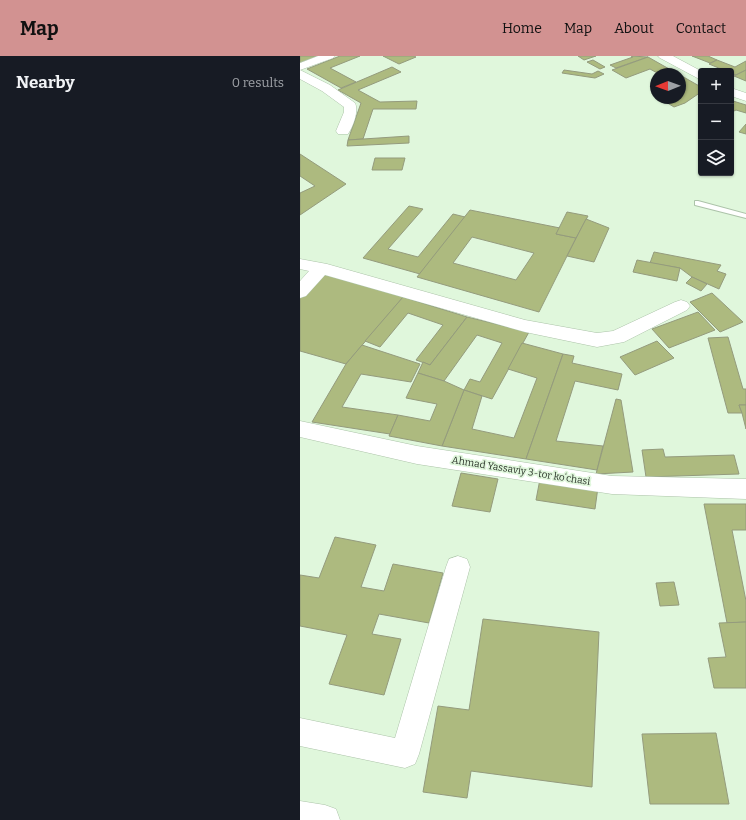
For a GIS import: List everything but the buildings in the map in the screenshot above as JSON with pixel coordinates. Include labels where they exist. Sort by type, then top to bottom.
[{"type":"street","points":[[300,67],[329,56]]},
{"type":"street","points":[[664,56],[698,74]]},
{"type":"street","points":[[300,74],[326,88],[350,106],[350,112],[343,131]]},
{"type":"street","points":[[734,93],[746,97]]},
{"type":"street","points":[[300,264],[321,268],[525,326],[597,340],[617,336],[681,306]]},
{"type":"street","points":[[300,292],[321,268]]},
{"type":"street","name":"Ahmad Yassaviy 3-tor koʻchasi","points":[[300,429],[417,455],[612,485],[746,489]]},
{"type":"street","points":[[300,732],[405,754],[458,567]]},
{"type":"street","points":[[300,816],[325,820]]},
{"type":"lane","points":[[698,203],[746,216]]}]
